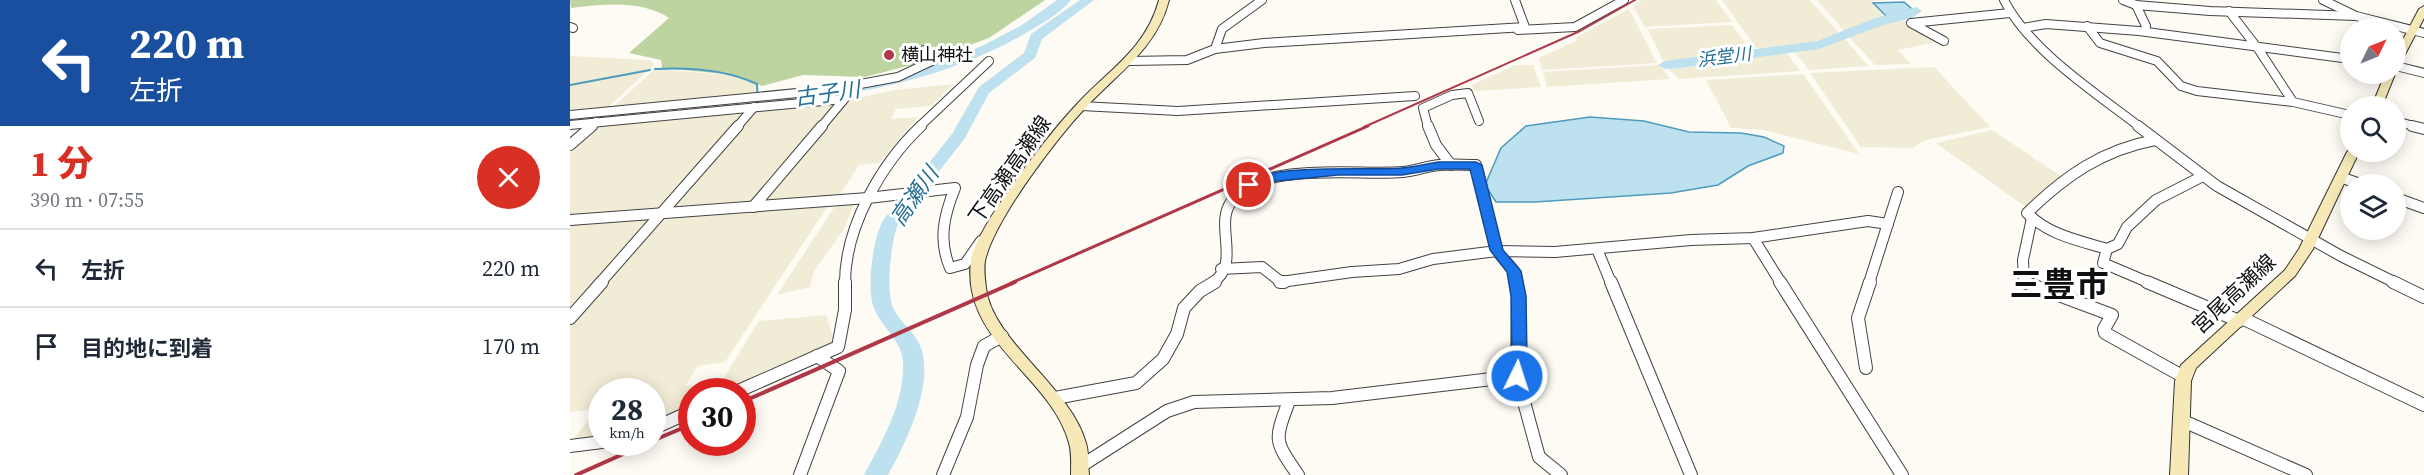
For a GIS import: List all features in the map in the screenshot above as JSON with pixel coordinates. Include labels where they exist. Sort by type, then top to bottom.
[{"type":"main road","name":"下高瀬高瀬線","points":[[1081,471],[1075,433],[1055,398],[1002,336],[987,311],[978,281],[978,259],[989,232],[1044,153],[1081,106],[1131,61],[1158,16],[1164,0]]},
{"type":"main road","points":[[2406,43],[2424,9]]},
{"type":"main road","name":"宮尾高瀬線","points":[[2184,377],[2189,365],[2290,273],[2340,184]]},
{"type":"main road","points":[[2180,475],[2184,377]]},
{"type":"street","points":[[1215,49],[1222,29],[1262,0]]},
{"type":"street","points":[[1131,61],[1186,60],[1215,49],[1264,43],[1525,27],[1515,0]]},
{"type":"street","points":[[1517,30],[1575,27],[1624,0]]},
{"type":"street","points":[[2004,0],[2010,13],[2059,65],[2203,176],[2230,195],[2424,297]]},
{"type":"street","points":[[2123,0],[2136,5],[2148,3],[2229,11],[2356,16]]},
{"type":"street","points":[[2323,0],[2356,16],[2424,33]]},
{"type":"street","points":[[2136,5],[2146,26],[2145,31]]},
{"type":"street","points":[[2229,11],[2293,102]]},
{"type":"street","points":[[1944,41],[1911,23],[2010,13]]},
{"type":"street","points":[[2023,28],[2046,24],[2145,31],[2340,58]]},
{"type":"street","points":[[2087,26],[2100,43],[2157,61],[2181,86],[2197,91],[2293,102],[2340,113]]},
{"type":"street","points":[[570,125],[856,86],[898,77],[934,60],[933,57],[905,59],[910,54],[924,51]]},
{"type":"street","points":[[756,383],[838,347],[845,310],[845,262],[871,197],[911,135],[989,61]]},
{"type":"street","points":[[2406,68],[2424,73]]},
{"type":"street","points":[[753,207],[856,86]]},
{"type":"street","points":[[1450,165],[1439,152],[1428,132],[1423,108],[1452,95],[1468,93],[1479,121]]},
{"type":"street","points":[[1081,106],[1178,111],[1415,96]]},
{"type":"street","points":[[570,115],[757,100],[845,98]]},
{"type":"street","points":[[570,318],[757,100]]},
{"type":"street","points":[[570,145],[607,111]]},
{"type":"street","points":[[2406,124],[2424,129]]},
{"type":"street","points":[[2155,140],[2124,145],[2110,151],[2065,177],[2026,213],[2047,231],[2106,249],[2118,244],[2127,226],[2156,200],[2203,176]]},
{"type":"street","points":[[1055,398],[1136,383],[1163,359],[1178,334],[1184,308],[1200,291],[1220,278],[1229,250],[1226,221],[1230,203],[1249,185],[1266,179],[1338,171],[1402,172],[1450,165],[1476,165],[1497,250],[1514,271],[1518,296],[1520,363],[1517,376],[1539,457],[1561,475]]},
{"type":"street","points":[[570,220],[753,207],[955,188],[941,246],[950,268],[962,267],[989,232]]},
{"type":"street","points":[[1866,368],[1858,318],[1898,192]]},
{"type":"street","points":[[2406,202],[2424,208]]},
{"type":"street","points":[[2032,218],[2023,260],[2025,283],[2112,315],[2104,329],[2105,333],[2184,377]]},
{"type":"street","points":[[1221,270],[1262,267],[1281,282],[1352,272],[1399,270],[1433,259],[1497,250],[1555,252],[1691,240],[1753,238],[1868,221],[1888,224]]},
{"type":"street","points":[[1753,238],[1902,475]]},
{"type":"street","points":[[1597,249],[1691,475]]},
{"type":"street","points":[[2106,249],[2103,263],[2241,320],[2424,405]]},
{"type":"street","points":[[943,475],[967,417],[977,365],[984,346],[1002,336]]},
{"type":"street","points":[[800,475],[839,372],[817,356]]},
{"type":"street","points":[[1081,471],[1167,411],[1194,402],[1289,401],[1517,376]]},
{"type":"street","points":[[1289,401],[1278,431],[1278,445],[1298,475]]},
{"type":"street","points":[[2181,420],[2306,475]]},
{"type":"street","points":[[570,446],[588,444]]},
{"type":"shaded area","points":[[1642,0],[1716,0],[1732,22],[1645,27],[1633,6]]},
{"type":"shaded area","points":[[1722,0],[1810,0],[1840,34],[1804,44],[1756,48]]},
{"type":"shaded area","points":[[1817,0],[1891,0],[1870,1],[1885,18],[1845,32]]},
{"type":"shaded area","points":[[1629,9],[1657,63],[1542,70],[1539,58],[1578,40],[1575,38]]},
{"type":"shaded area","points":[[1901,19],[1941,41],[1898,50],[1911,64],[1875,65],[1848,36]]},
{"type":"shaded area","points":[[1732,25],[1750,50],[1701,60],[1664,63],[1648,29]]},
{"type":"shaded area","points":[[1844,38],[1868,66],[1809,70],[1793,50],[1824,46]]},
{"type":"shaded area","points":[[1785,51],[1800,71],[1678,79],[1666,65]]},
{"type":"shaded area","points":[[570,56],[647,60],[652,61],[654,65],[605,110],[570,114]]},
{"type":"shaded area","points":[[1515,65],[1533,65],[1541,87],[1474,91],[1472,85]]},
{"type":"shaded area","points":[[1660,65],[1670,79],[1547,87],[1543,72]]},
{"type":"shaded area","points":[[1934,67],[1990,127],[1925,140],[1912,148],[1861,147],[1810,73]]},
{"type":"shaded area","points":[[655,69],[729,75],[753,83],[758,87],[757,94],[612,108]]},
{"type":"shaded area","points":[[1803,74],[1859,154],[1763,130],[1731,128],[1706,80]]},
{"type":"shaded area","points":[[954,84],[931,106],[896,109],[891,119],[918,117],[879,163],[859,165],[838,198],[758,203],[849,100],[895,90]]},
{"type":"shaded area","points":[[838,101],[752,204],[670,210],[756,109]]},
{"type":"shaded area","points":[[746,111],[658,211],[570,217],[570,150],[596,125]]},
{"type":"shaded area","points":[[1992,130],[2061,176],[2026,207],[1936,143]]},
{"type":"shaded area","points":[[855,202],[844,229],[814,271],[810,287],[777,295],[837,203]]},
{"type":"shaded area","points":[[829,204],[725,362],[698,366],[690,378],[678,378],[678,415],[666,421],[666,378],[588,378],[588,410],[570,412],[570,323],[664,216]]},
{"type":"shaded area","points":[[653,216],[570,312],[570,222]]},
{"type":"shaded area","points":[[826,315],[835,344],[756,380],[724,378],[759,321]]},
{"type":"shaded area","points":[[588,421],[588,440],[572,441]]},
{"type":"green space","points":[[570,0],[1045,0],[989,38],[923,62],[865,77],[803,75],[762,86],[735,75],[662,68],[661,60],[629,53],[669,18],[658,12],[647,8],[622,5],[571,8]]},
{"type":"water","points":[[1904,2],[1912,9],[1904,14],[1886,16],[1873,3]]},
{"type":"water","points":[[1590,117],[1644,121],[1689,132],[1741,133],[1764,137],[1784,146],[1783,153],[1748,166],[1718,185],[1671,193],[1535,202],[1496,202],[1485,185],[1501,148],[1526,126]]},
{"type":"waterway","name":"古子川","points":[[570,121],[823,94],[907,78],[948,66],[987,49],[1026,28],[1065,0]]},
{"type":"waterway","name":"高瀬川","points":[[876,475],[898,431],[910,395],[914,362],[908,342],[886,314],[881,301],[880,285],[886,232],[890,223],[959,135],[973,106],[984,90],[1030,55],[1036,37],[1088,0]]},
{"type":"waterway","name":"浜堂川","points":[[1846,35],[1878,22],[1903,17],[1916,11]]},
{"type":"waterway","name":"浜堂川","points":[[1793,48],[1819,45],[1843,36]]},
{"type":"waterway","name":"浜堂川","points":[[1665,65],[1784,49]]},
{"type":"waterway","points":[[655,69],[707,70],[745,79],[757,84],[758,102]]},
{"type":"waterway","points":[[570,85],[650,70]]},
{"type":"railway","points":[[1364,127],[1580,31],[1635,0]]},
{"type":"railway","points":[[1011,283],[1368,126]]},
{"type":"railway","points":[[756,396],[1015,282]]},
{"type":"railway","points":[[666,435],[678,430]]},
{"type":"railway","points":[[576,475],[619,456]]},
{"type":"place","name":"横山神社","points":[[889,55]]},
{"type":"district","name":"三豊市","points":[[2059,284]]},
{"type":"route","points":[[1249,185],[1266,179],[1338,171],[1402,172],[1438,165],[1476,165],[1497,250],[1514,271],[1518,296],[1520,363],[1517,376]]}]
